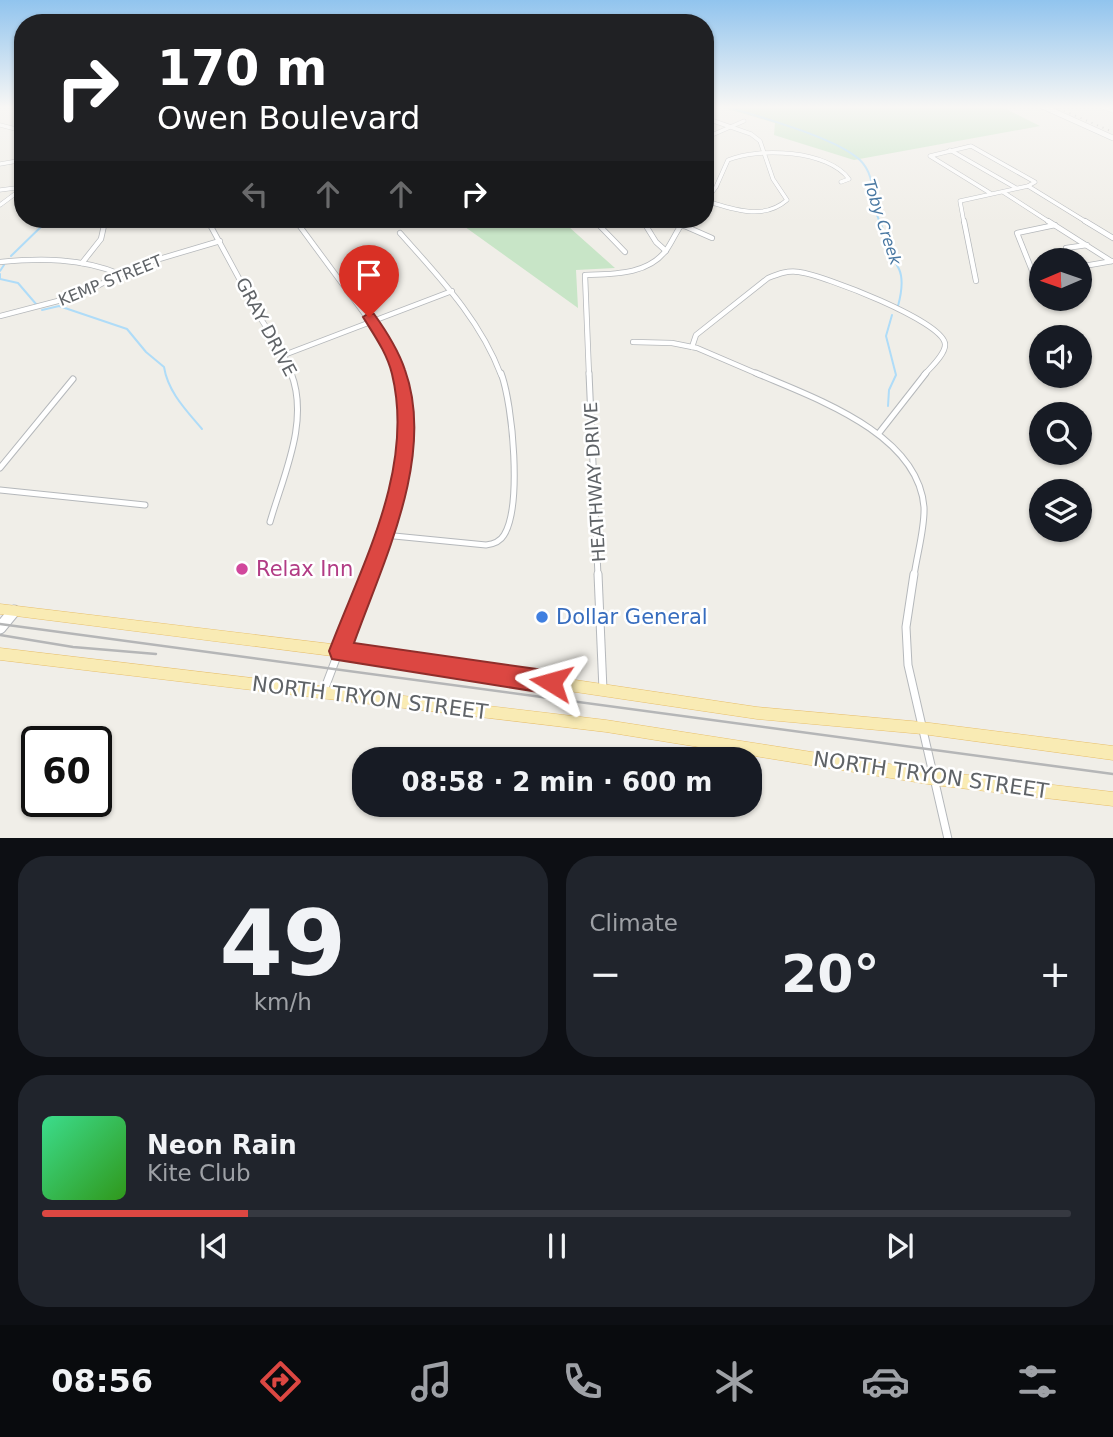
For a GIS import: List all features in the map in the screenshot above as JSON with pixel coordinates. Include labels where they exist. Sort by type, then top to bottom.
[{"type":"main road","name":"NORTH TRYON STREET","points":[[0,609],[340,651],[757,713],[922,728],[1113,752]]},
{"type":"main road","name":"NORTH TRYON STREET","points":[[0,654],[606,726],[934,778],[1113,799]]},
{"type":"street","points":[[714,203],[753,212],[785,203],[787,198],[773,179],[761,145]]},
{"type":"street","points":[[976,281],[960,201],[1028,186],[1035,182],[971,146],[930,157],[990,193]]},
{"type":"street","points":[[950,150],[1016,188]]},
{"type":"street","points":[[714,190],[730,158],[744,153],[811,158],[845,172],[849,178],[841,182]]},
{"type":"street","points":[[1028,186],[1113,238]]},
{"type":"street","points":[[1003,192],[1112,261]]},
{"type":"street","points":[[0,205],[14,194]]},
{"type":"street","points":[[1029,263],[1017,233],[1055,225]]},
{"type":"street","points":[[82,263],[101,239],[103,228]]},
{"type":"street","name":"GRAY DRIVE","points":[[212,228],[295,379],[299,421],[270,522]]},
{"type":"street","points":[[302,228],[389,347],[397,364],[407,419],[401,476],[384,534],[323,693]]},
{"type":"street","points":[[601,228],[625,251]]},
{"type":"street","points":[[647,228],[656,242],[666,251],[678,228]]},
{"type":"street","points":[[689,228],[712,238]]},
{"type":"street","points":[[384,534],[496,544],[504,537],[508,527],[512,503],[514,457],[510,410],[494,352],[452,291],[400,233]]},
{"type":"street","name":"KEMP STREET","points":[[0,316],[77,296],[150,261],[220,241]]},
{"type":"street","points":[[1066,248],[1087,245]]},
{"type":"street","name":"HEATHWAY DRIVE","points":[[603,690],[585,275],[640,268],[666,251]]},
{"type":"street","points":[[0,262],[45,258],[101,266],[120,274]]},
{"type":"street","points":[[1092,265],[1112,261]]},
{"type":"street","points":[[692,347],[696,335],[716,317],[768,278],[789,271],[818,276],[922,320],[940,333],[945,343],[944,350],[879,433]]},
{"type":"street","points":[[284,355],[452,291]]},
{"type":"street","points":[[633,342],[672,343],[692,347],[837,408],[879,433],[914,476],[924,508],[906,627],[908,665],[948,838]]},
{"type":"street","points":[[0,468],[73,379]]},
{"type":"street","points":[[0,491],[145,505]]},
{"type":"street","points":[[0,628],[14,611]]},
{"type":"green space","points":[[806,145],[935,145],[854,160]]},
{"type":"green space","points":[[467,228],[570,228],[615,268],[576,270],[578,308]]},
{"type":"waterway","name":"Toby Creek","points":[[837,145],[860,160],[869,173],[877,215],[890,254],[901,273],[902,288],[898,306]]},
{"type":"waterway","points":[[11,256],[40,228]]},
{"type":"waterway","points":[[0,271],[4,265]]},
{"type":"waterway","points":[[0,274],[0,279],[18,283],[36,304]]},
{"type":"waterway","points":[[42,310],[59,306],[127,329],[146,352],[164,367],[174,393],[202,429]]},
{"type":"waterway","name":"Toby Creek","points":[[888,406],[889,390],[896,375],[886,336],[892,315]]},
{"type":"tram line","points":[[0,624],[1113,774]]},
{"type":"tram line","points":[[0,635],[73,647],[156,654]]},
{"type":"place","name":"Relax Inn","points":[[242,569]]},
{"type":"place","name":"Dollar General","points":[[542,617]]},
{"type":"route","points":[[369,317],[389,347],[399,373],[407,419],[407,439],[392,512],[340,651],[551,682]]}]
